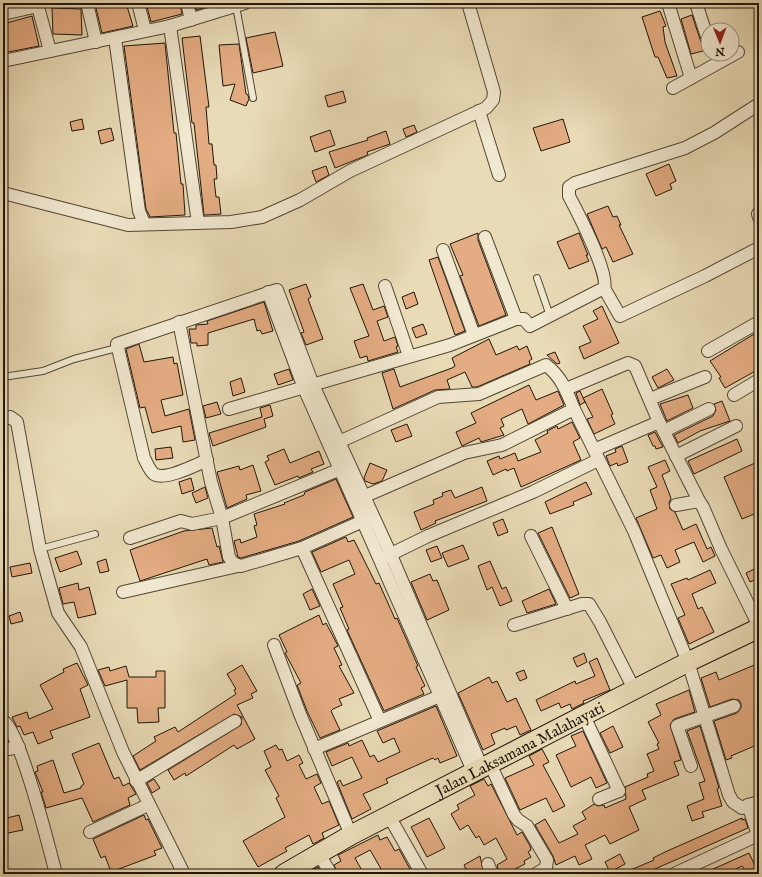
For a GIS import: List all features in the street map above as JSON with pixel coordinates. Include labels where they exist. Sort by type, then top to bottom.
[{"type":"highway","name":"Jalan Laksamana Malahayati","points":[[284,874],[351,835],[759,627]]},
{"type":"street","points":[[87,3],[96,42]]},
{"type":"street","points":[[138,3],[145,30]]},
{"type":"street","points":[[187,3],[191,20]]},
{"type":"street","points":[[3,193],[122,224],[231,222],[262,217],[282,209],[350,171],[486,108],[494,98],[468,3]]},
{"type":"street","points":[[668,3],[690,78]]},
{"type":"street","points":[[696,3],[702,22]]},
{"type":"street","points":[[3,61],[115,38],[145,30],[170,26],[239,4]]},
{"type":"street","points":[[3,14],[38,5],[50,51]]},
{"type":"street","points":[[170,26],[198,223]]},
{"type":"street","points":[[115,38],[139,211],[144,223]]},
{"type":"street","points":[[673,88],[690,78],[710,62]]},
{"type":"street","points":[[759,104],[685,148],[575,183],[568,187],[569,196],[592,243],[602,271],[606,284],[604,288],[620,316],[705,276],[759,248]]},
{"type":"street","points":[[478,111],[499,175]]},
{"type":"street","points":[[485,237],[516,319]]},
{"type":"street","points":[[443,250],[474,335]]},
{"type":"street","points":[[385,286],[409,356]]},
{"type":"street","points":[[229,409],[450,345],[516,319],[524,319],[530,326],[604,288]]},
{"type":"street","points":[[207,460],[190,468],[161,476],[154,474],[149,468],[144,458],[117,344],[122,341],[268,292],[334,444],[386,557],[445,694],[482,768],[514,815],[518,820],[527,826],[547,860],[546,868],[536,874]]},
{"type":"street","points":[[179,322],[207,460],[222,518],[229,556],[233,563],[238,566]]},
{"type":"street","points":[[708,351],[759,322]]},
{"type":"street","points":[[566,389],[628,363],[635,366],[662,427],[708,517],[721,549],[759,627]]},
{"type":"street","points":[[334,444],[438,397],[479,394],[546,364],[556,373],[566,389],[596,455],[634,531],[688,662],[729,795],[733,802],[742,808],[754,803],[759,837],[674,874]]},
{"type":"street","points":[[650,399],[705,377]]},
{"type":"street","points":[[734,395],[759,380]]},
{"type":"street","points":[[359,499],[464,453],[502,445],[574,409]]},
{"type":"street","points":[[386,557],[428,536],[533,492],[596,455],[662,427],[710,409]]},
{"type":"street","points":[[3,419],[10,418],[17,422],[40,549],[58,613],[81,647],[136,781],[184,874]]},
{"type":"street","points":[[676,456],[736,426]]},
{"type":"street","points":[[130,538],[181,521],[192,524],[222,518],[345,467]]},
{"type":"street","points":[[359,499],[363,521],[386,557]]},
{"type":"street","points":[[676,506],[699,501]]},
{"type":"street","points":[[123,592],[238,566],[302,548],[363,521]]},
{"type":"street","points":[[531,536],[567,608]]},
{"type":"street","points":[[302,548],[380,721]]},
{"type":"street","points":[[514,625],[582,604],[592,606],[635,691]]},
{"type":"street","points":[[274,645],[314,749],[351,835]]},
{"type":"street","points":[[314,749],[445,694]]},
{"type":"street","points":[[691,766],[677,726],[734,706]]},
{"type":"street","points":[[584,716],[619,790],[599,799]]},
{"type":"street","points":[[3,721],[10,726],[18,747],[56,874]]},
{"type":"street","points":[[136,781],[235,721]]},
{"type":"street","points":[[3,750],[18,747]]},
{"type":"street","points":[[90,832],[148,805]]},
{"type":"street","points":[[389,816],[422,874]]},
{"type":"street","points":[[319,854],[331,874]]},
{"type":"lane","points":[[239,4],[253,98]]},
{"type":"lane","points":[[537,278],[550,316]]},
{"type":"lane","points":[[3,377],[44,371],[74,360],[117,348]]},
{"type":"lane","points":[[40,549],[95,534]]},
{"type":"building","points":[[126,3],[133,26],[102,33],[95,4]]},
{"type":"building","points":[[146,3],[180,3],[182,14],[151,22]]},
{"type":"building","points":[[195,3],[219,3],[196,10]]},
{"type":"building","points":[[52,8],[81,9],[82,35],[53,34]]},
{"type":"building","points":[[660,11],[666,26],[663,27],[665,42],[677,76],[667,78],[658,57],[655,57],[642,17]]},
{"type":"building","points":[[692,15],[700,39],[700,52],[691,54],[681,19]]},
{"type":"building","points":[[32,16],[39,46],[3,53],[3,24]]},
{"type":"building","points":[[275,32],[283,66],[253,73],[246,38]]},
{"type":"building","points":[[200,36],[209,107],[206,107],[209,144],[212,144],[214,165],[216,165],[217,179],[214,179],[216,197],[219,197],[221,214],[204,215],[194,123],[192,123],[182,38]]},
{"type":"building","points":[[165,43],[174,133],[176,133],[181,184],[183,184],[185,215],[150,217],[146,209],[124,46]]},
{"type":"building","points":[[239,44],[246,94],[248,95],[249,99],[246,106],[230,100],[235,84],[223,86],[219,45]]},
{"type":"building","points":[[343,91],[346,102],[328,107],[325,96]]},
{"type":"building","points":[[82,119],[84,129],[72,131],[70,122]]},
{"type":"building","points":[[563,119],[570,142],[541,151],[533,128]]},
{"type":"building","points":[[414,125],[417,132],[406,137],[403,129]]},
{"type":"building","points":[[111,128],[114,140],[101,144],[98,131]]},
{"type":"building","points":[[330,130],[335,145],[315,152],[310,137]]},
{"type":"building","points":[[386,131],[390,144],[367,152],[368,155],[335,168],[329,152],[368,140],[367,138]]},
{"type":"building","points":[[669,164],[676,181],[670,184],[672,189],[656,196],[646,174]]},
{"type":"building","points":[[326,166],[329,175],[316,182],[312,171]]},
{"type":"building","points":[[608,206],[613,217],[617,216],[621,225],[619,225],[633,254],[613,262],[606,247],[602,249],[587,214]]},
{"type":"building","points":[[478,233],[478,240],[506,315],[479,326],[460,276],[463,275],[450,244]]},
{"type":"building","points":[[579,233],[589,261],[569,269],[557,242]]},
{"type":"building","points":[[438,257],[465,331],[455,335],[429,260]]},
{"type":"building","points":[[306,284],[311,297],[308,299],[323,339],[306,345],[301,333],[304,332],[289,290]]},
{"type":"building","points":[[363,284],[373,310],[384,306],[388,317],[377,321],[384,341],[395,337],[398,346],[396,347],[398,352],[368,361],[367,356],[360,358],[354,341],[369,336],[350,288]]},
{"type":"building","points":[[414,292],[418,304],[406,309],[402,297]]},
{"type":"building","points":[[264,302],[273,331],[262,334],[260,330],[257,331],[254,319],[208,333],[208,345],[197,346],[197,343],[191,343],[189,329],[196,329],[196,325],[208,324],[207,321]]},
{"type":"building","points":[[602,306],[619,343],[584,359],[579,347],[591,342],[583,326],[598,319],[593,311]]},
{"type":"building","points":[[423,324],[427,334],[416,338],[412,328]]},
{"type":"building","points":[[759,331],[759,369],[725,388],[719,378],[721,377],[710,361]]},
{"type":"building","points":[[489,339],[496,355],[517,346],[519,350],[527,346],[532,359],[529,361],[530,364],[477,387],[472,387],[465,372],[447,380],[450,389],[435,390],[393,409],[382,373],[394,369],[400,387],[452,368],[455,366],[452,358]]},
{"type":"building","points":[[139,344],[144,362],[173,357],[174,364],[177,363],[183,395],[161,400],[165,416],[189,409],[195,440],[183,442],[181,426],[152,433],[145,407],[140,408],[126,349]]},
{"type":"building","points":[[555,352],[560,363],[557,364],[547,355]]},
{"type":"building","points":[[289,369],[293,380],[278,385],[274,374]]},
{"type":"building","points":[[667,369],[674,380],[658,388],[652,377]]},
{"type":"building","points":[[241,378],[245,392],[233,396],[230,382]]},
{"type":"building","points":[[529,385],[536,400],[558,391],[564,405],[528,424],[522,409],[501,419],[504,426],[500,428],[504,435],[481,442],[479,438],[462,446],[456,432],[476,423],[471,413]]},
{"type":"building","points":[[602,389],[613,414],[611,415],[615,424],[594,434],[587,419],[593,417],[583,398]]},
{"type":"building","points":[[580,391],[585,402],[580,405],[576,393]]},
{"type":"building","points":[[688,395],[693,408],[667,421],[660,404]]},
{"type":"building","points":[[722,401],[730,421],[700,431],[678,443],[674,435],[713,416],[716,410],[714,404]]},
{"type":"building","points":[[217,402],[221,414],[206,418],[203,406]]},
{"type":"building","points":[[270,405],[273,416],[264,419],[266,427],[213,446],[209,433],[262,417],[260,408]]},
{"type":"building","points":[[572,422],[580,438],[573,442],[581,460],[521,487],[514,468],[507,471],[506,469],[493,475],[487,461],[499,456],[500,459],[515,453],[518,461],[541,452],[535,440],[557,426],[558,429]]},
{"type":"building","points":[[407,424],[412,436],[396,442],[391,430]]},
{"type":"building","points":[[655,432],[663,447],[656,449],[648,435]]},
{"type":"building","points":[[737,439],[742,451],[694,474],[688,461]]},
{"type":"building","points":[[622,446],[628,462],[618,466],[617,463],[610,466],[606,456],[616,452],[615,449]]},
{"type":"building","points":[[171,447],[173,458],[156,460],[155,449]]},
{"type":"building","points":[[284,449],[290,463],[319,451],[324,464],[311,469],[313,472],[299,478],[298,476],[275,485],[265,462],[269,460],[267,456]]},
{"type":"building","points":[[665,460],[670,471],[662,475],[671,498],[669,503],[670,509],[675,512],[683,530],[696,524],[707,549],[711,547],[715,556],[703,562],[694,542],[675,550],[680,562],[667,568],[661,555],[653,558],[636,518],[657,509],[650,490],[657,487],[648,467]]},
{"type":"building","points":[[370,463],[387,470],[382,481],[373,484],[365,481],[364,478]]},
{"type":"building","points":[[755,463],[759,473],[759,512],[742,519],[724,477]]},
{"type":"building","points":[[253,465],[261,491],[246,495],[247,499],[227,508],[217,472],[239,466],[240,470]]},
{"type":"building","points":[[191,478],[194,490],[182,494],[179,482]]},
{"type":"building","points":[[336,479],[353,517],[299,541],[241,558],[238,557],[234,541],[240,539],[241,543],[257,537],[254,526],[257,525],[254,514],[285,504],[284,503],[304,495],[305,492]]},
{"type":"building","points":[[586,482],[592,494],[573,502],[574,505],[550,514],[545,502]]},
{"type":"building","points":[[205,487],[208,498],[196,503],[192,493]]},
{"type":"building","points":[[482,487],[487,501],[435,521],[436,523],[421,530],[414,512],[434,504],[433,500],[443,496],[442,493],[451,490],[455,498]]},
{"type":"building","points":[[503,519],[508,532],[498,536],[493,523]]},
{"type":"building","points":[[552,527],[579,594],[570,598],[538,533]]},
{"type":"building","points":[[212,528],[223,562],[209,565],[207,559],[140,581],[130,550],[184,531]]},
{"type":"building","points":[[346,537],[348,542],[354,540],[376,584],[379,583],[395,619],[397,618],[425,686],[421,688],[424,694],[384,711],[347,630],[349,629],[340,608],[343,607],[333,584],[355,574],[349,560],[321,572],[312,552]]},
{"type":"building","points":[[463,545],[469,559],[448,567],[442,553]]},
{"type":"building","points":[[437,546],[442,558],[431,562],[426,550]]},
{"type":"building","points":[[77,551],[82,564],[60,572],[55,558]]},
{"type":"building","points":[[106,559],[109,571],[100,573],[97,562]]},
{"type":"building","points":[[490,561],[502,589],[506,587],[512,601],[500,606],[492,587],[487,590],[478,566]]},
{"type":"building","points":[[30,563],[32,573],[12,577],[10,567]]},
{"type":"building","points":[[759,567],[759,578],[750,582],[746,573]]},
{"type":"building","points":[[710,570],[716,583],[692,594],[698,609],[702,607],[714,632],[689,644],[678,618],[685,615],[671,584],[687,578],[688,580]]},
{"type":"building","points":[[430,574],[433,581],[437,580],[449,610],[427,620],[411,582]]},
{"type":"building","points":[[78,583],[79,590],[89,587],[96,614],[78,618],[74,602],[63,604],[59,588]]},
{"type":"building","points":[[312,589],[320,606],[310,610],[303,594]]},
{"type":"building","points":[[549,589],[556,604],[527,613],[522,601]]},
{"type":"building","points":[[20,612],[23,621],[11,624],[9,616]]},
{"type":"building","points":[[319,615],[323,625],[326,623],[338,646],[334,648],[342,665],[339,666],[354,693],[339,699],[342,705],[331,711],[340,730],[320,738],[297,685],[301,683],[285,653],[287,652],[279,635]]},
{"type":"building","points":[[584,653],[587,662],[577,667],[573,658]]},
{"type":"building","points":[[597,658],[610,690],[583,701],[584,703],[572,709],[570,704],[561,708],[559,703],[541,711],[536,700],[575,681],[576,684],[595,676],[589,662]]},
{"type":"building","points":[[77,663],[88,685],[80,689],[90,717],[50,731],[53,738],[38,744],[33,732],[24,735],[20,726],[17,727],[12,717],[27,712],[29,719],[53,709],[40,685],[64,672],[63,669]]},
{"type":"building","points":[[759,663],[759,744],[731,756],[732,758],[726,760],[714,721],[737,713],[741,708],[741,704],[739,700],[732,699],[710,707],[701,678],[716,672],[719,680]]},
{"type":"building","points":[[242,665],[257,691],[251,694],[253,698],[237,705],[255,739],[237,749],[234,745],[186,776],[185,773],[174,780],[168,770],[241,725],[242,717],[234,714],[140,770],[133,756],[156,741],[154,737],[175,727],[178,732],[236,694],[234,690],[236,689],[227,674]]},
{"type":"building","points":[[126,666],[129,677],[156,677],[156,671],[165,671],[165,708],[158,708],[159,722],[138,723],[137,708],[127,708],[127,680],[105,686],[98,670],[109,667],[110,671]]},
{"type":"building","points":[[524,670],[527,678],[520,681],[516,673]]},
{"type":"building","points":[[489,677],[492,683],[497,681],[507,702],[516,698],[531,730],[520,735],[516,726],[506,730],[505,728],[491,734],[495,744],[483,750],[458,693]]},
{"type":"building","points":[[689,690],[695,712],[674,719],[670,725],[681,760],[674,762],[679,775],[642,790],[646,799],[629,807],[639,830],[610,844],[605,835],[585,845],[592,859],[579,865],[575,856],[556,865],[553,856],[535,825],[545,819],[559,843],[578,834],[573,826],[586,819],[582,812],[594,804],[598,806],[604,805],[605,808],[626,799],[625,787],[648,777],[647,774],[654,771],[647,754],[659,749],[657,744],[659,743],[648,722],[661,715],[656,704]]},
{"type":"building","points":[[436,706],[457,756],[440,763],[438,758],[435,760],[433,758],[386,779],[388,783],[363,794],[371,809],[352,819],[337,782],[340,780],[343,786],[362,778],[352,757],[332,766],[326,752],[348,743],[349,746],[362,740],[370,757],[374,755],[378,762],[400,752],[394,738],[383,743],[377,731]]},
{"type":"building","points":[[613,726],[623,747],[610,753],[600,733]]},
{"type":"building","points":[[700,726],[719,788],[717,789],[722,806],[702,812],[704,817],[692,821],[687,806],[704,799],[699,783],[705,781],[687,731]]},
{"type":"building","points":[[583,731],[607,783],[596,788],[591,777],[571,787],[556,755],[576,746],[571,736]]},
{"type":"building","points":[[99,743],[114,779],[119,777],[123,786],[129,783],[136,794],[128,798],[130,805],[93,822],[82,798],[46,808],[41,792],[43,792],[35,772],[38,771],[37,766],[53,760],[64,793],[81,788],[84,784],[72,754]]},
{"type":"building","points":[[276,745],[279,750],[282,749],[287,761],[299,755],[303,763],[299,765],[306,779],[317,774],[321,783],[314,787],[322,804],[329,801],[339,825],[322,833],[324,838],[317,842],[313,844],[309,835],[285,848],[287,851],[258,867],[243,841],[285,817],[276,798],[279,796],[265,770],[271,767],[264,751]]},
{"type":"building","points":[[542,749],[549,762],[543,765],[565,806],[553,812],[546,798],[520,810],[505,778],[534,765],[529,756]]},
{"type":"building","points":[[154,779],[160,788],[152,793],[147,783]]},
{"type":"building","points":[[484,779],[488,786],[491,784],[517,835],[522,832],[530,846],[531,850],[528,852],[531,857],[524,861],[525,864],[513,870],[516,874],[499,874],[497,865],[507,859],[496,838],[484,845],[479,836],[476,838],[468,825],[460,830],[451,814],[459,809],[457,805],[475,795],[470,786]]},
{"type":"building","points":[[19,815],[23,830],[3,834],[3,819]]},
{"type":"building","points":[[144,815],[146,820],[148,819],[162,848],[154,851],[156,855],[111,872],[105,856],[101,858],[93,839]]},
{"type":"building","points":[[429,818],[445,848],[427,857],[411,827]]},
{"type":"building","points":[[742,818],[742,820],[745,819],[748,828],[655,869],[657,874],[621,874],[654,860],[653,858],[665,852]]},
{"type":"building","points":[[378,835],[380,840],[387,837],[395,851],[399,849],[411,871],[405,874],[384,874],[370,850],[355,858],[364,874],[338,874],[334,865],[341,861],[338,855]]},
{"type":"building","points":[[749,853],[759,874],[748,874],[742,866],[726,874],[702,874]]},
{"type":"building","points":[[620,854],[625,864],[610,872],[605,862]]},
{"type":"building","points":[[480,856],[484,874],[468,874],[464,865]]},
{"type":"building","points":[[318,867],[322,874],[306,874]]}]
